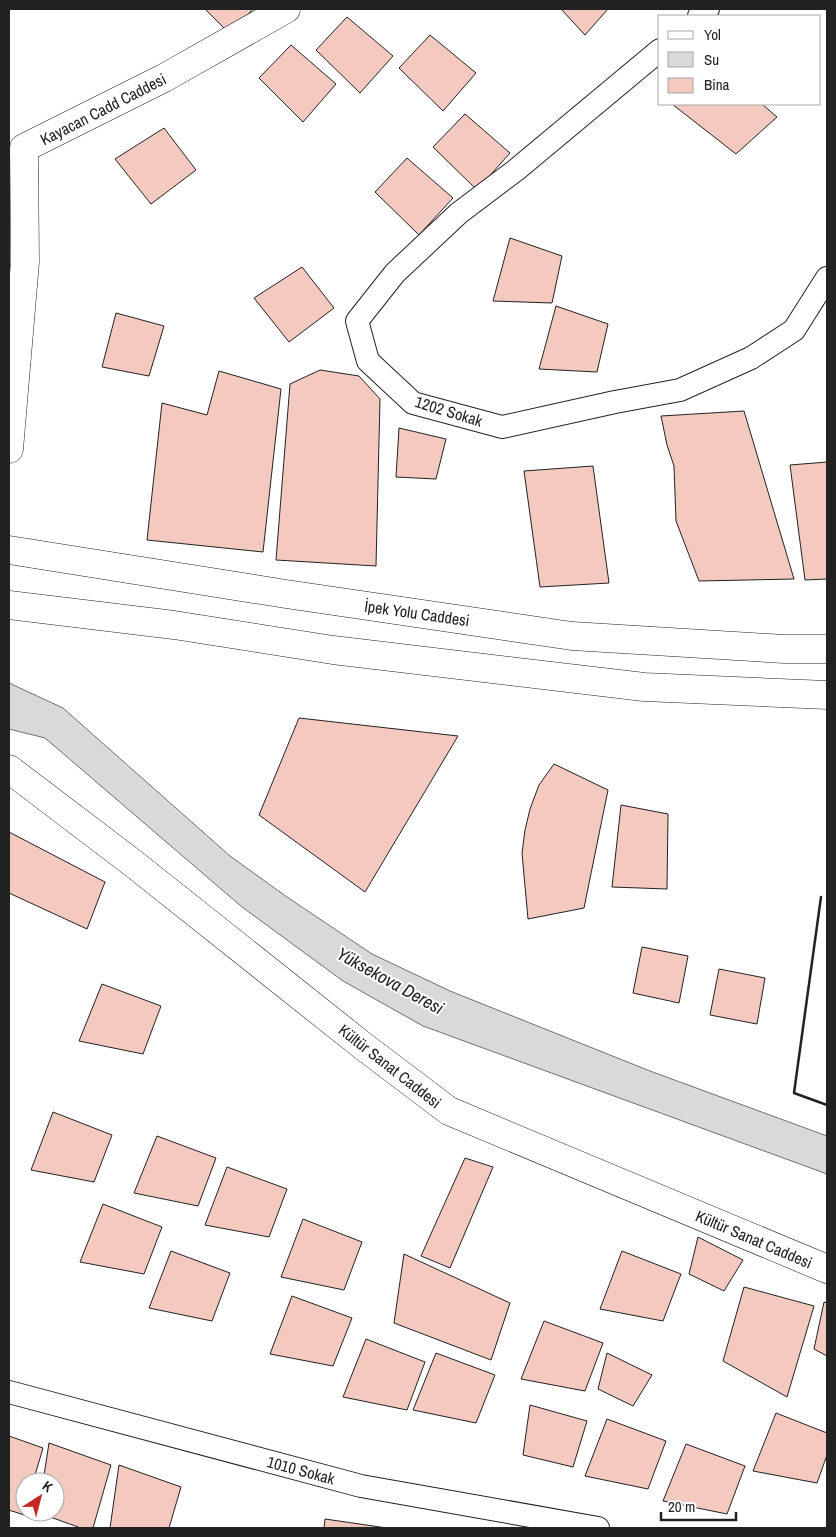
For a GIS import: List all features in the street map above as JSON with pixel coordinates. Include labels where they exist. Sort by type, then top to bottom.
[{"type":"main road","name":"Kayacan Cadd Caddesi","points":[[9,449],[25,262],[16,144],[164,78],[286,9]]},
{"type":"main road","name":"İpek Yolu Caddesi","points":[[9,550],[572,636],[784,649],[827,649]]},
{"type":"main road","points":[[9,605],[174,625],[333,650],[644,687],[827,695]]},
{"type":"main road","name":"Kültür Sanat Caddesi","points":[[9,769],[134,864],[363,1046],[449,1111],[827,1269]]},
{"type":"street","name":"1202 Sokak","points":[[658,52],[516,170],[459,213],[395,273],[357,321],[368,361],[413,403],[502,427],[680,390],[751,358],[794,330],[827,278]]},
{"type":"street","name":"1010 Sokak","points":[[9,1392],[361,1486],[598,1528]]},
{"type":"water","name":"Yüksekova Deresi","points":[[9,683],[63,708],[230,856],[372,954],[450,991],[650,1071],[827,1136],[827,1174],[423,1026],[343,981],[242,907],[45,738],[9,729]]},
{"type":"building","points":[[205,9],[253,9],[230,34]]},
{"type":"building","points":[[561,9],[608,9],[585,35]]},
{"type":"building","points":[[347,17],[393,56],[360,93],[316,50]]},
{"type":"building","points":[[430,35],[476,73],[443,111],[399,68]]},
{"type":"building","points":[[291,45],[336,84],[303,122],[259,78]]},
{"type":"building","points":[[673,105],[763,105],[777,117],[736,154]]},
{"type":"building","points":[[465,114],[510,153],[477,190],[433,147]]},
{"type":"building","points":[[164,128],[196,170],[151,204],[115,159]]},
{"type":"building","points":[[407,158],[453,198],[419,235],[375,192]]},
{"type":"building","points":[[510,238],[562,256],[552,303],[493,301]]},
{"type":"building","points":[[302,267],[334,308],[289,342],[254,298]]},
{"type":"building","points":[[556,306],[608,324],[597,372],[539,369]]},
{"type":"building","points":[[116,313],[164,326],[149,376],[102,367]]},
{"type":"building","points":[[320,370],[359,376],[380,399],[376,566],[276,560],[290,384]]},
{"type":"building","points":[[219,371],[281,389],[263,552],[147,540],[162,403],[207,415]]},
{"type":"building","points":[[744,411],[794,579],[699,581],[676,521],[674,466],[661,416]]},
{"type":"building","points":[[399,428],[446,439],[436,479],[396,477]]},
{"type":"building","points":[[827,462],[827,579],[805,580],[790,465]]},
{"type":"building","points":[[593,466],[609,583],[540,587],[524,471]]},
{"type":"building","points":[[299,718],[458,736],[365,892],[259,815]]},
{"type":"building","points":[[554,764],[608,790],[584,908],[528,919],[522,853],[525,830],[539,785]]},
{"type":"building","points":[[621,805],[668,814],[667,889],[612,887]]},
{"type":"building","points":[[9,832],[105,882],[87,929],[9,893]]},
{"type":"building","points":[[642,947],[688,956],[679,1003],[633,993]]},
{"type":"building","points":[[719,969],[765,978],[757,1024],[710,1015]]},
{"type":"building","points":[[102,984],[161,1006],[143,1054],[79,1041]]},
{"type":"building","points":[[53,1112],[112,1135],[94,1182],[31,1170]]},
{"type":"building","points":[[157,1136],[216,1158],[198,1206],[134,1193]]},
{"type":"building","points":[[465,1158],[493,1167],[450,1268],[421,1256]]},
{"type":"building","points":[[227,1167],[287,1189],[269,1237],[205,1225]]},
{"type":"building","points":[[103,1204],[162,1227],[144,1274],[80,1262]]},
{"type":"building","points":[[303,1219],[362,1242],[344,1290],[281,1277]]},
{"type":"building","points":[[698,1237],[743,1260],[724,1291],[689,1274]]},
{"type":"building","points":[[171,1251],[230,1273],[212,1321],[149,1308]]},
{"type":"building","points":[[622,1251],[681,1274],[663,1321],[600,1309]]},
{"type":"building","points":[[404,1254],[510,1303],[491,1360],[394,1323]]},
{"type":"building","points":[[744,1287],[814,1306],[787,1397],[723,1361]]},
{"type":"building","points":[[292,1296],[352,1318],[333,1366],[270,1354]]},
{"type":"building","points":[[824,1302],[827,1303],[827,1356],[814,1349]]},
{"type":"building","points":[[544,1321],[603,1343],[585,1391],[521,1379]]},
{"type":"building","points":[[366,1339],[425,1362],[407,1410],[343,1397]]},
{"type":"building","points":[[436,1353],[495,1375],[476,1423],[413,1410]]},
{"type":"building","points":[[607,1353],[652,1375],[633,1406],[598,1389]]},
{"type":"building","points":[[530,1405],[587,1421],[573,1467],[523,1455]]},
{"type":"building","points":[[776,1413],[827,1433],[827,1455],[817,1483],[753,1471]]},
{"type":"building","points":[[607,1419],[666,1441],[648,1489],[585,1476]]},
{"type":"building","points":[[9,1436],[43,1448],[36,1472],[15,1472],[15,1512],[9,1510]]},
{"type":"building","points":[[49,1443],[111,1465],[93,1528],[81,1528],[64,1522],[65,1472],[45,1472]]},
{"type":"building","points":[[686,1444],[745,1466],[727,1514],[663,1501]]},
{"type":"building","points":[[119,1465],[181,1487],[169,1528],[110,1528]]},
{"type":"building","points":[[325,1519],[387,1528],[324,1528]]},
{"type":"wall","points":[[821,897],[794,1093],[827,1105]]}]
